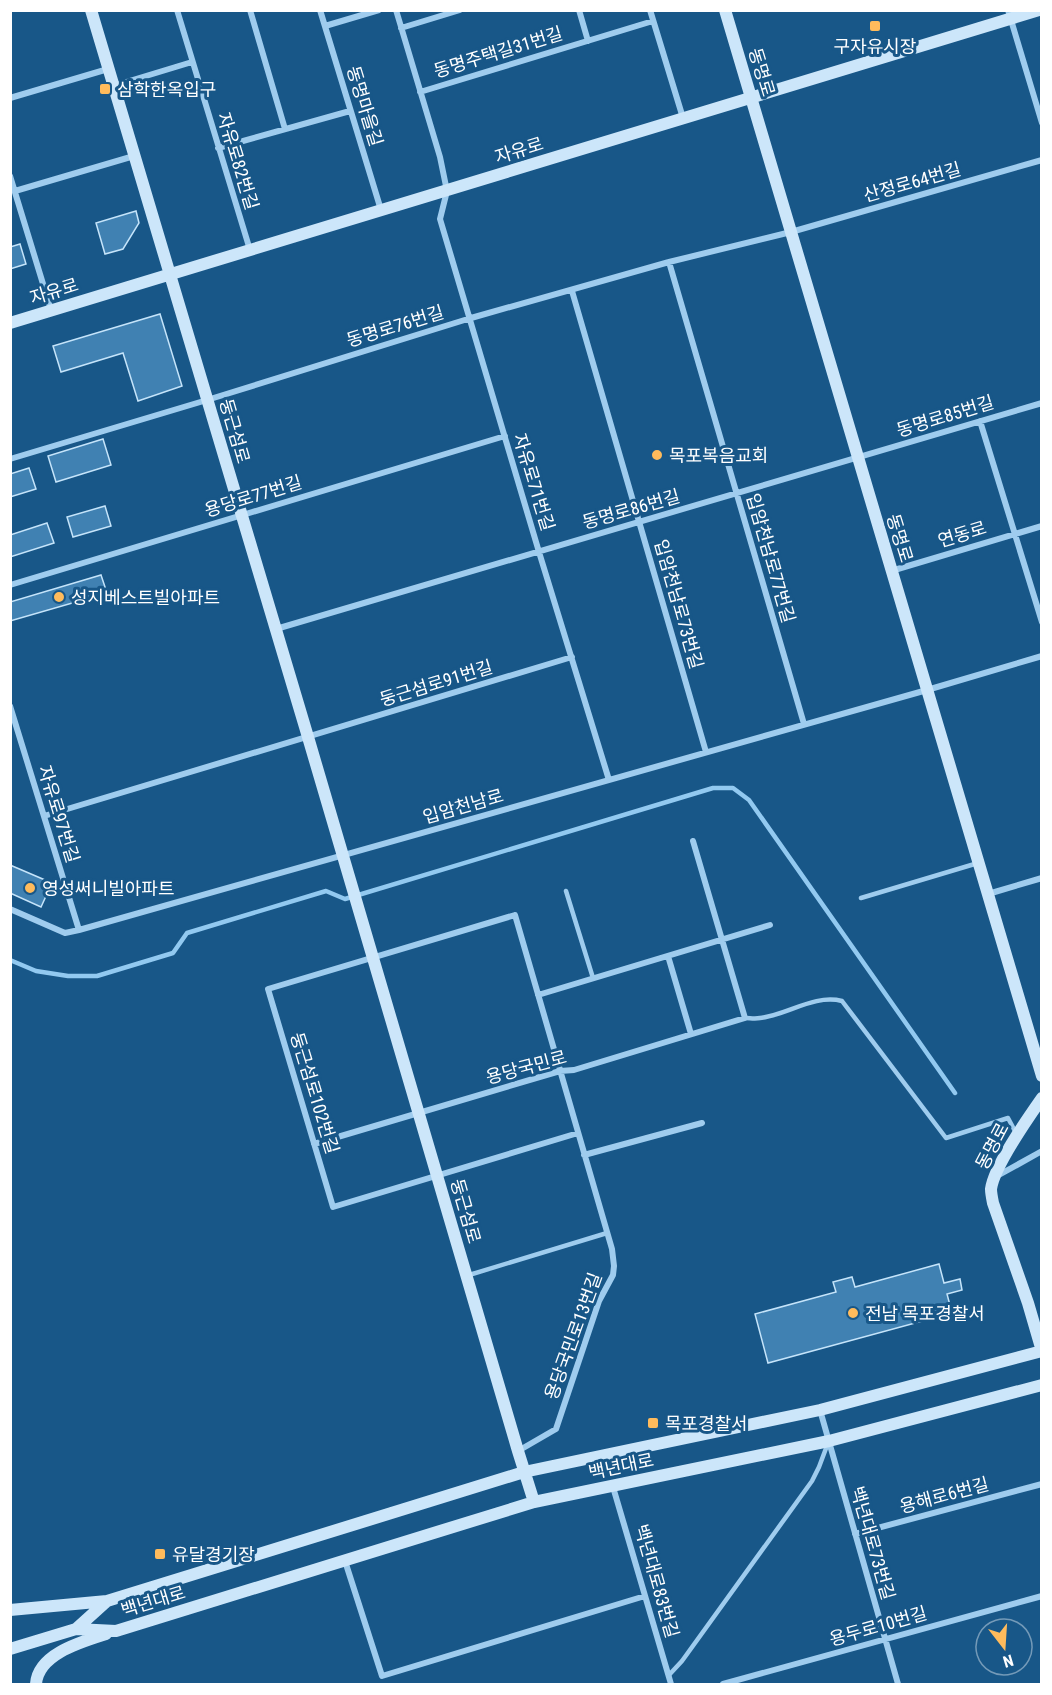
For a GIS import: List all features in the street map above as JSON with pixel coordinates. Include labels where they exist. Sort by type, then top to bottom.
[{"type":"street","name":"둥근섬로","points":[[91,10],[534,1502]]},
{"type":"street","name":"자유로82번길","points":[[177,10],[250,250]]},
{"type":"street","points":[[250,10],[285,129]]},
{"type":"street","name":"동명마을길","points":[[320,10],[381,211]]},
{"type":"street","points":[[325,26],[379,10]]},
{"type":"street","points":[[396,10],[440,157],[447,191]]},
{"type":"street","points":[[401,28],[460,10]]},
{"type":"street","points":[[579,10],[588,41]]},
{"type":"street","points":[[650,10],[684,118]]},
{"type":"street","name":"동명로","points":[[725,10],[1041,1076]]},
{"type":"street","name":"자유로","points":[[10,323],[751,98],[1009,15],[1039,10]]},
{"type":"street","points":[[1009,15],[1041,123]]},
{"type":"street","name":"동명주택길31번길","points":[[420,92],[653,21]]},
{"type":"street","points":[[113,86],[192,62]]},
{"type":"street","points":[[10,98],[108,69]]},
{"type":"street","points":[[218,148],[350,111]]},
{"type":"street","points":[[15,191],[134,156]]},
{"type":"street","name":"산정로64번길","points":[[791,232],[1041,160]]},
{"type":"street","points":[[10,176],[51,311]]},
{"type":"street","name":"자유로71번길","points":[[447,191],[440,219],[609,780]]},
{"type":"street","name":"동명로76번길","points":[[10,459],[471,318],[669,262],[791,232]]},
{"type":"street","name":"입암천남로77번길","points":[[669,262],[804,724]]},
{"type":"street","name":"입암천남로73번길","points":[[572,291],[706,752]]},
{"type":"street","name":"동명로85번길","points":[[858,458],[1041,402]]},
{"type":"street","points":[[980,421],[1041,622]]},
{"type":"street","name":"용당로77번길","points":[[10,585],[505,436]]},
{"type":"street","name":"동명로86번길","points":[[275,629],[858,458]]},
{"type":"street","name":"연동로","points":[[891,571],[1041,526]]},
{"type":"street","name":"입암천남로","points":[[10,909],[64,933],[79,930],[343,859],[1041,656]]},
{"type":"street","name":"둥근섬로91번길","points":[[44,816],[572,657]]},
{"type":"street","name":"자유로97번길","points":[[10,706],[79,930]]},
{"type":"street","points":[[693,841],[746,1018]]},
{"type":"street","points":[[988,894],[1041,878]]},
{"type":"street","name":"용당국민로13번길","points":[[373,959],[515,915],[612,1249],[614,1266],[613,1275],[599,1301],[556,1429],[518,1452]]},
{"type":"street","points":[[538,995],[770,925]]},
{"type":"street","points":[[668,956],[691,1034]]},
{"type":"street","name":"둥근섬로102번길","points":[[373,959],[268,989],[333,1207],[436,1175]]},
{"type":"street","name":"용당국민로","points":[[314,1144],[746,1018]]},
{"type":"street","name":"동명로","points":[[1041,1098],[1017,1134],[994,1178],[991,1189],[993,1203],[1028,1303],[1041,1351]]},
{"type":"street","points":[[584,1155],[702,1123]]},
{"type":"street","points":[[436,1175],[578,1133]]},
{"type":"street","points":[[994,1178],[1041,1151]]},
{"type":"street","name":"백년대로","points":[[76,1629],[107,1601],[524,1472],[820,1410],[1041,1351]]},
{"type":"street","name":"백년대로","points":[[76,1629],[116,1631],[534,1502],[829,1441],[1041,1384]]},
{"type":"street","name":"백년대로73번길","points":[[820,1410],[898,1684]]},
{"type":"street","name":"용해로6번길","points":[[855,1534],[1041,1484]]},
{"type":"street","name":"백년대로83번길","points":[[613,1487],[671,1684]]},
{"type":"street","points":[[345,1561],[385,1684]]},
{"type":"street","points":[[382,1676],[645,1596]]},
{"type":"street","name":"용두로10번길","points":[[723,1684],[1041,1596]]},
{"type":"street","points":[[10,1610],[107,1601]]},
{"type":"street","points":[[10,1649],[76,1629]]},
{"type":"street","points":[[36,1684],[36,1676],[51,1657],[84,1641],[116,1631]]},
{"type":"lane","points":[[861,898],[978,863]]},
{"type":"lane","points":[[566,891],[593,978]]},
{"type":"lane","points":[[746,1018],[759,1018],[821,1000],[842,1001],[946,1138],[1008,1118],[1017,1134]]},
{"type":"lane","points":[[466,1276],[607,1233]]},
{"type":"lane","points":[[669,1675],[682,1661],[812,1481],[829,1441]]},
{"type":"building","points":[[136,211],[139,223],[123,249],[105,254],[96,223]]},
{"type":"building","points":[[20,244],[26,264],[10,269],[10,247]]},
{"type":"building","points":[[160,314],[182,386],[138,401],[123,353],[61,372],[53,346]]},
{"type":"building","points":[[103,439],[111,465],[56,482],[48,456]]},
{"type":"building","points":[[29,468],[36,489],[10,497],[10,474]]},
{"type":"building","points":[[105,506],[111,526],[73,537],[67,517]]},
{"type":"building","points":[[47,523],[54,543],[10,557],[10,535]]},
{"type":"building","name":"성지베스트빌아파트","points":[[101,575],[107,593],[10,621],[10,602]]},
{"type":"building","name":"영성써니빌아파트","points":[[10,865],[52,883],[41,907],[10,893]]},
{"type":"building","name":"전남 목포경찰서","points":[[939,1264],[944,1283],[960,1279],[962,1290],[947,1294],[952,1313],[768,1363],[755,1314],[836,1292],[833,1282],[852,1277],[855,1287]]},
{"type":"waterway","points":[[10,960],[36,971],[68,976],[97,976],[173,953],[187,933],[326,891],[345,899],[713,788],[733,788],[749,800],[955,1093]]},
{"type":"place","name":"구자유시장","points":[[875,26]]},
{"type":"place","name":"삼학한옥입구","points":[[105,89]]},
{"type":"place","name":"목포복음교회","points":[[657,455]]},
{"type":"place","name":"성지베스트빌아파트","points":[[59,597]]},
{"type":"place","name":"영성써니빌아파트","points":[[30,888]]},
{"type":"place","name":"전남 목포경찰서","points":[[853,1313]]},
{"type":"place","name":"목포경찰서","points":[[653,1423]]},
{"type":"place","name":"유달경기장","points":[[160,1554]]}]
